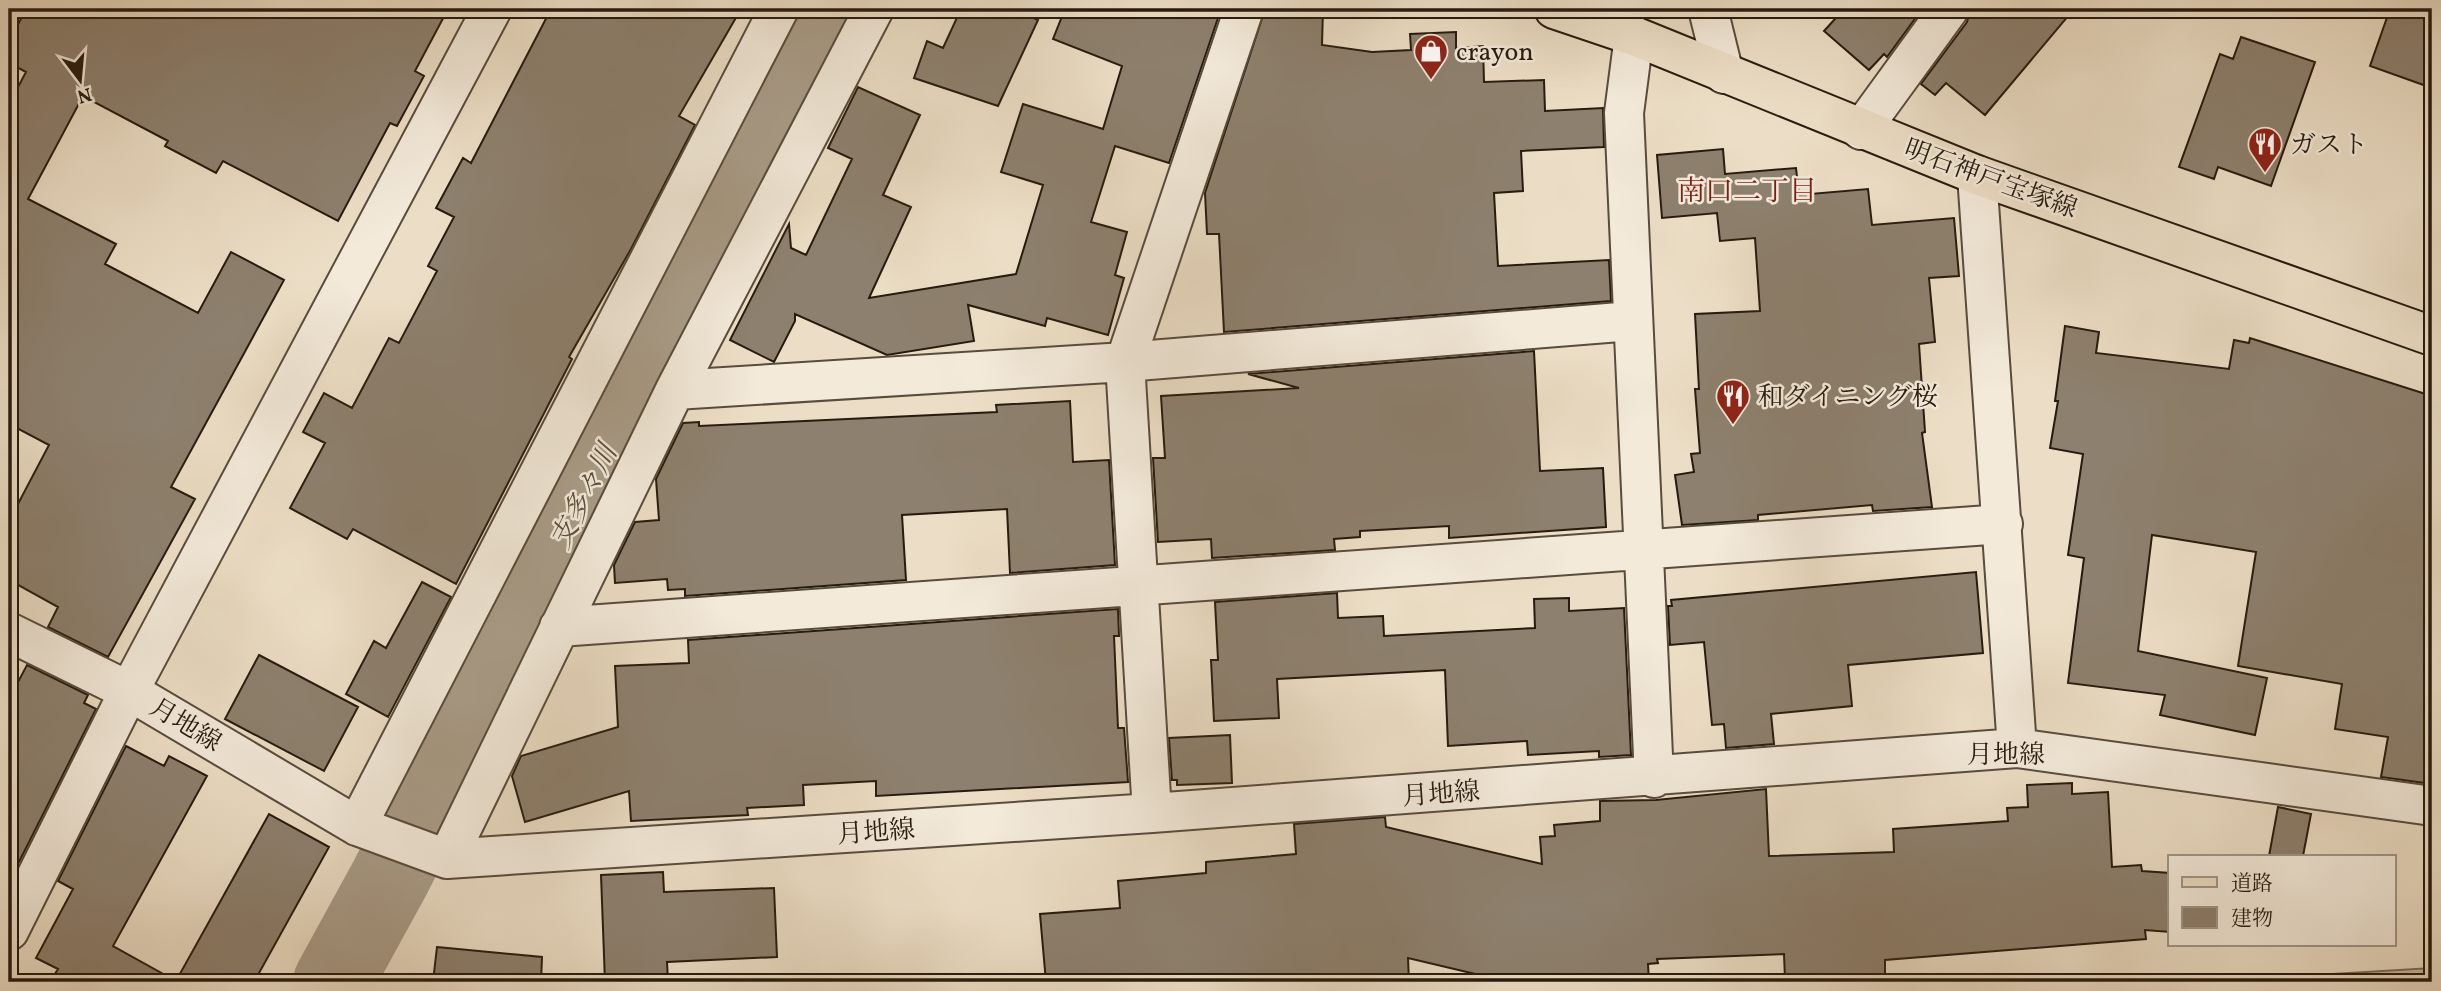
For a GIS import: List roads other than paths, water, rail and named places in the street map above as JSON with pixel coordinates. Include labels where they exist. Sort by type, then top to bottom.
[{"type":"main road","name":"明石神戸宝塚線","points":[[1553,9],[1634,36],[1976,175],[2432,336]]},
{"type":"street","points":[[9,931],[22,875],[129,691],[492,9]]},
{"type":"street","points":[[363,828],[779,9]]},
{"type":"street","points":[[438,856],[559,628],[675,390],[874,9]]},
{"type":"street","points":[[1152,813],[1125,362],[1244,9]]},
{"type":"street","points":[[1708,9],[1724,74]]},
{"type":"street","points":[[1861,130],[1949,9]]},
{"type":"street","points":[[1634,36],[1625,113],[1654,778]]},
{"type":"street","points":[[1976,175],[2017,748]]},
{"type":"street","points":[[675,390],[1125,362],[1632,321]]},
{"type":"street","points":[[559,628],[2003,524]]},
{"type":"street","name":"月地線","points":[[9,632],[129,691],[363,828],[438,856],[1152,813],[1654,778],[2017,748],[2432,806]]},
{"type":"waterway","name":"支多々川","points":[[333,982],[390,878],[832,9]]},
{"type":"place","name":"crayon","points":[[1431,81]]},
{"type":"place","name":"ガスト","points":[[2265,174]]},
{"type":"place","name":"和ダイニング桜","points":[[1733,426]]},
{"type":"district","name":"南口二丁目","points":[[1747,190]]}]
